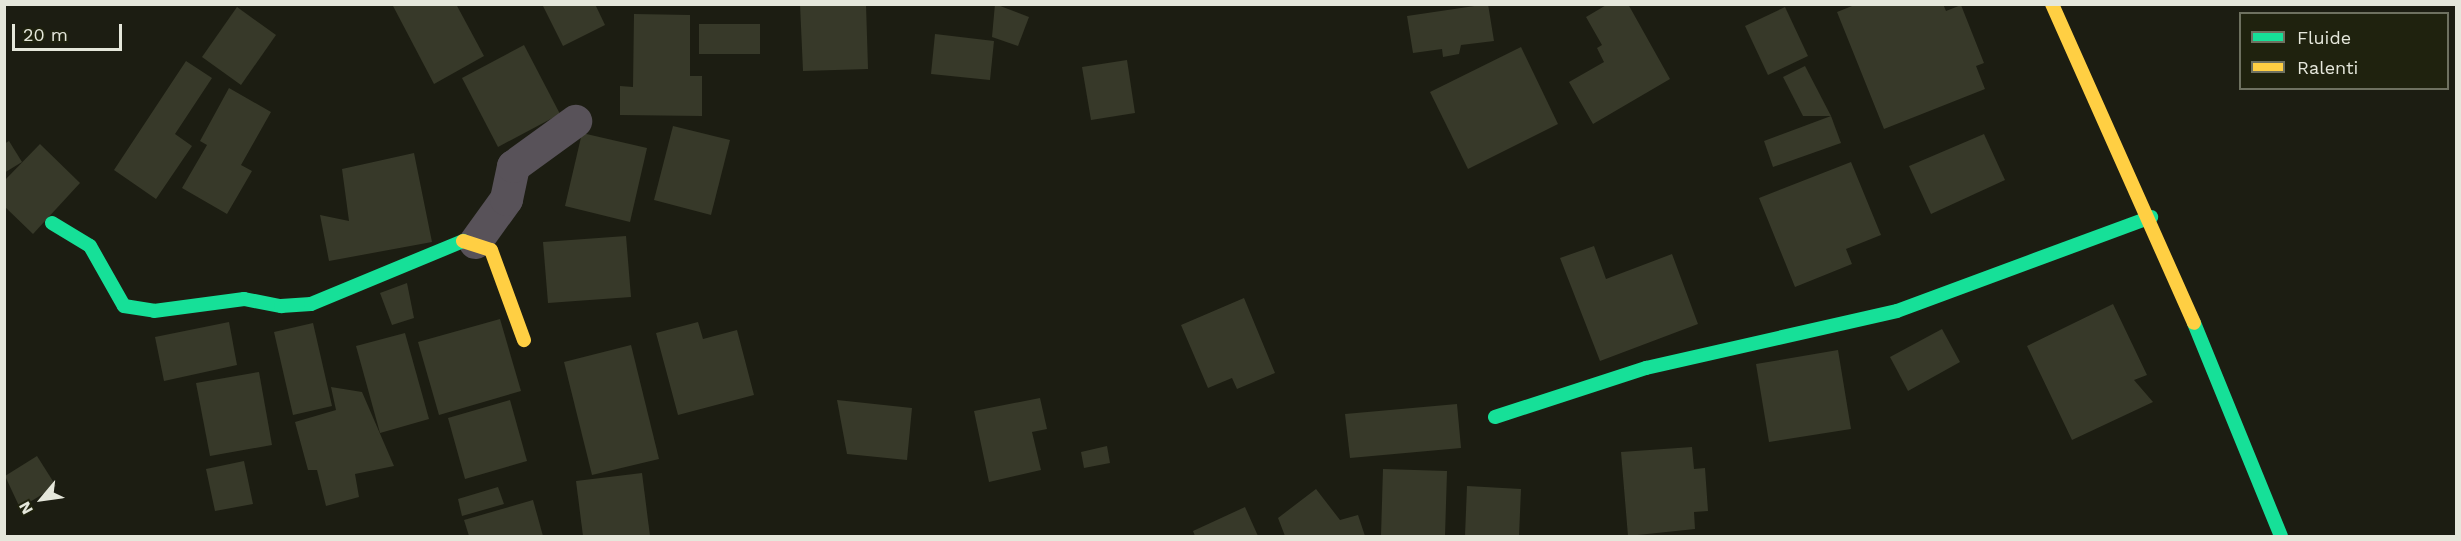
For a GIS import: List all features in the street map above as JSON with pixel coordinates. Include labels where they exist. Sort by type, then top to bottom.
[{"type":"street","points":[[2052,4],[2151,217],[2281,537]]},
{"type":"street","points":[[476,242],[506,198],[513,166],[575,121]]},
{"type":"street","points":[[1495,417],[1646,368],[1897,311],[2151,217]]},
{"type":"street","points":[[52,223],[90,246],[124,306],[154,311],[244,298],[281,306],[311,304],[455,241],[476,242],[491,250],[501,269],[524,340]]},
{"type":"building","points":[[392,4],[456,4],[484,56],[434,84]]},
{"type":"building","points":[[542,4],[595,4],[605,25],[563,46]]},
{"type":"building","points":[[800,4],[866,4],[868,69],[803,71]]},
{"type":"building","points":[[995,4],[1029,17],[1018,46],[992,37]]},
{"type":"building","points":[[1488,4],[1494,41],[1461,45],[1459,54],[1443,57],[1442,49],[1413,53],[1407,16]]},
{"type":"building","points":[[1608,4],[1628,4],[1670,79],[1593,124],[1569,82],[1604,62],[1597,48],[1602,45],[1586,17]]},
{"type":"building","points":[[1857,4],[1943,4],[1946,11],[1961,5],[1984,63],[1976,66],[1985,89],[1884,129],[1837,12]]},
{"type":"building","points":[[237,7],[276,35],[241,85],[202,57]]},
{"type":"building","points":[[1785,7],[1808,56],[1768,75],[1745,26]]},
{"type":"building","points":[[634,14],[690,15],[690,76],[702,76],[702,116],[620,115],[620,86],[633,87]]},
{"type":"building","points":[[699,24],[760,24],[760,54],[699,54]]},
{"type":"building","points":[[935,34],[994,41],[990,80],[931,74]]},
{"type":"building","points":[[524,45],[560,114],[498,147],[462,78]]},
{"type":"building","points":[[1521,47],[1558,124],[1468,169],[1430,92]]},
{"type":"building","points":[[1127,60],[1135,113],[1091,120],[1082,67]]},
{"type":"building","points":[[186,61],[212,78],[175,134],[192,146],[156,199],[114,170]]},
{"type":"building","points":[[1805,66],[1831,116],[1803,116],[1783,77]]},
{"type":"building","points":[[229,88],[271,112],[241,165],[252,171],[227,214],[182,188],[207,145],[200,141]]},
{"type":"building","points":[[1831,116],[1841,143],[1773,167],[1764,141]]},
{"type":"building","points":[[673,126],[730,140],[711,215],[654,200]]},
{"type":"building","points":[[582,133],[647,148],[630,222],[565,206]]},
{"type":"building","points":[[1984,134],[2005,180],[1931,214],[1909,166]]},
{"type":"building","points":[[9,141],[22,162],[4,173],[4,144]]},
{"type":"building","points":[[40,144],[80,183],[33,234],[4,206],[4,181]]},
{"type":"building","points":[[414,153],[432,242],[329,261],[320,215],[349,221],[342,169]]},
{"type":"building","points":[[1851,162],[1881,235],[1846,249],[1852,264],[1795,287],[1759,198]]},
{"type":"building","points":[[626,236],[631,297],[548,303],[543,242]]},
{"type":"building","points":[[1594,246],[1606,279],[1672,254],[1698,324],[1600,361],[1560,258]]},
{"type":"building","points":[[407,283],[414,318],[392,325],[380,293]]},
{"type":"building","points":[[1244,298],[1275,373],[1237,389],[1232,378],[1208,388],[1181,325]]},
{"type":"building","points":[[2113,304],[2147,375],[2134,380],[2153,402],[2072,440],[2027,346]]},
{"type":"building","points":[[500,319],[521,391],[439,415],[418,342]]},
{"type":"building","points":[[229,322],[237,365],[164,381],[155,337]]},
{"type":"building","points":[[698,322],[703,339],[737,330],[754,395],[678,415],[656,333]]},
{"type":"building","points":[[313,323],[332,406],[293,415],[274,332]]},
{"type":"building","points":[[1942,329],[1960,362],[1908,391],[1890,357]]},
{"type":"building","points":[[405,333],[429,419],[380,433],[356,346]]},
{"type":"building","points":[[631,345],[659,459],[592,475],[564,362]]},
{"type":"building","points":[[1838,350],[1851,429],[1769,442],[1756,364]]},
{"type":"building","points":[[259,372],[272,445],[210,456],[196,383]]},
{"type":"building","points":[[331,387],[362,392],[394,466],[355,474],[359,497],[326,506],[317,470],[308,470],[295,422],[336,410]]},
{"type":"building","points":[[1040,398],[1047,429],[1032,432],[1041,470],[989,482],[974,411]]},
{"type":"building","points":[[510,400],[527,461],[465,479],[448,418]]},
{"type":"building","points":[[837,400],[912,408],[907,460],[847,454]]},
{"type":"building","points":[[1457,404],[1461,448],[1350,458],[1345,414]]},
{"type":"building","points":[[1107,446],[1110,463],[1084,468],[1081,452]]},
{"type":"building","points":[[1692,447],[1694,469],[1705,468],[1708,511],[1694,512],[1695,529],[1628,536],[1621,452]]},
{"type":"building","points":[[37,456],[56,486],[20,508],[5,476]]},
{"type":"building","points":[[244,461],[253,504],[215,511],[206,469]]},
{"type":"building","points":[[1383,469],[1447,471],[1445,536],[1381,536]]},
{"type":"building","points":[[642,473],[650,536],[583,536],[576,481]]},
{"type":"building","points":[[1467,486],[1521,489],[1519,536],[1465,536]]},
{"type":"building","points":[[498,487],[504,504],[462,516],[458,499]]},
{"type":"building","points":[[1316,489],[1340,520],[1358,515],[1365,536],[1285,536],[1278,518]]},
{"type":"building","points":[[533,500],[543,536],[469,536],[464,520]]},
{"type":"building","points":[[1245,507],[1258,536],[1195,536],[1193,531]]},
{"type":"traffic: fast","points":[[1495,417],[1646,368],[1897,311],[2151,217]]},
{"type":"traffic: fast","points":[[52,223],[90,246],[124,306],[154,311],[244,299],[281,306],[311,304],[463,241]]},
{"type":"traffic: fast","points":[[2194,323],[2281,536]]},
{"type":"traffic: slow","points":[[2052,4],[2194,323]]},
{"type":"traffic: slow","points":[[463,241],[491,250],[524,340]]}]
